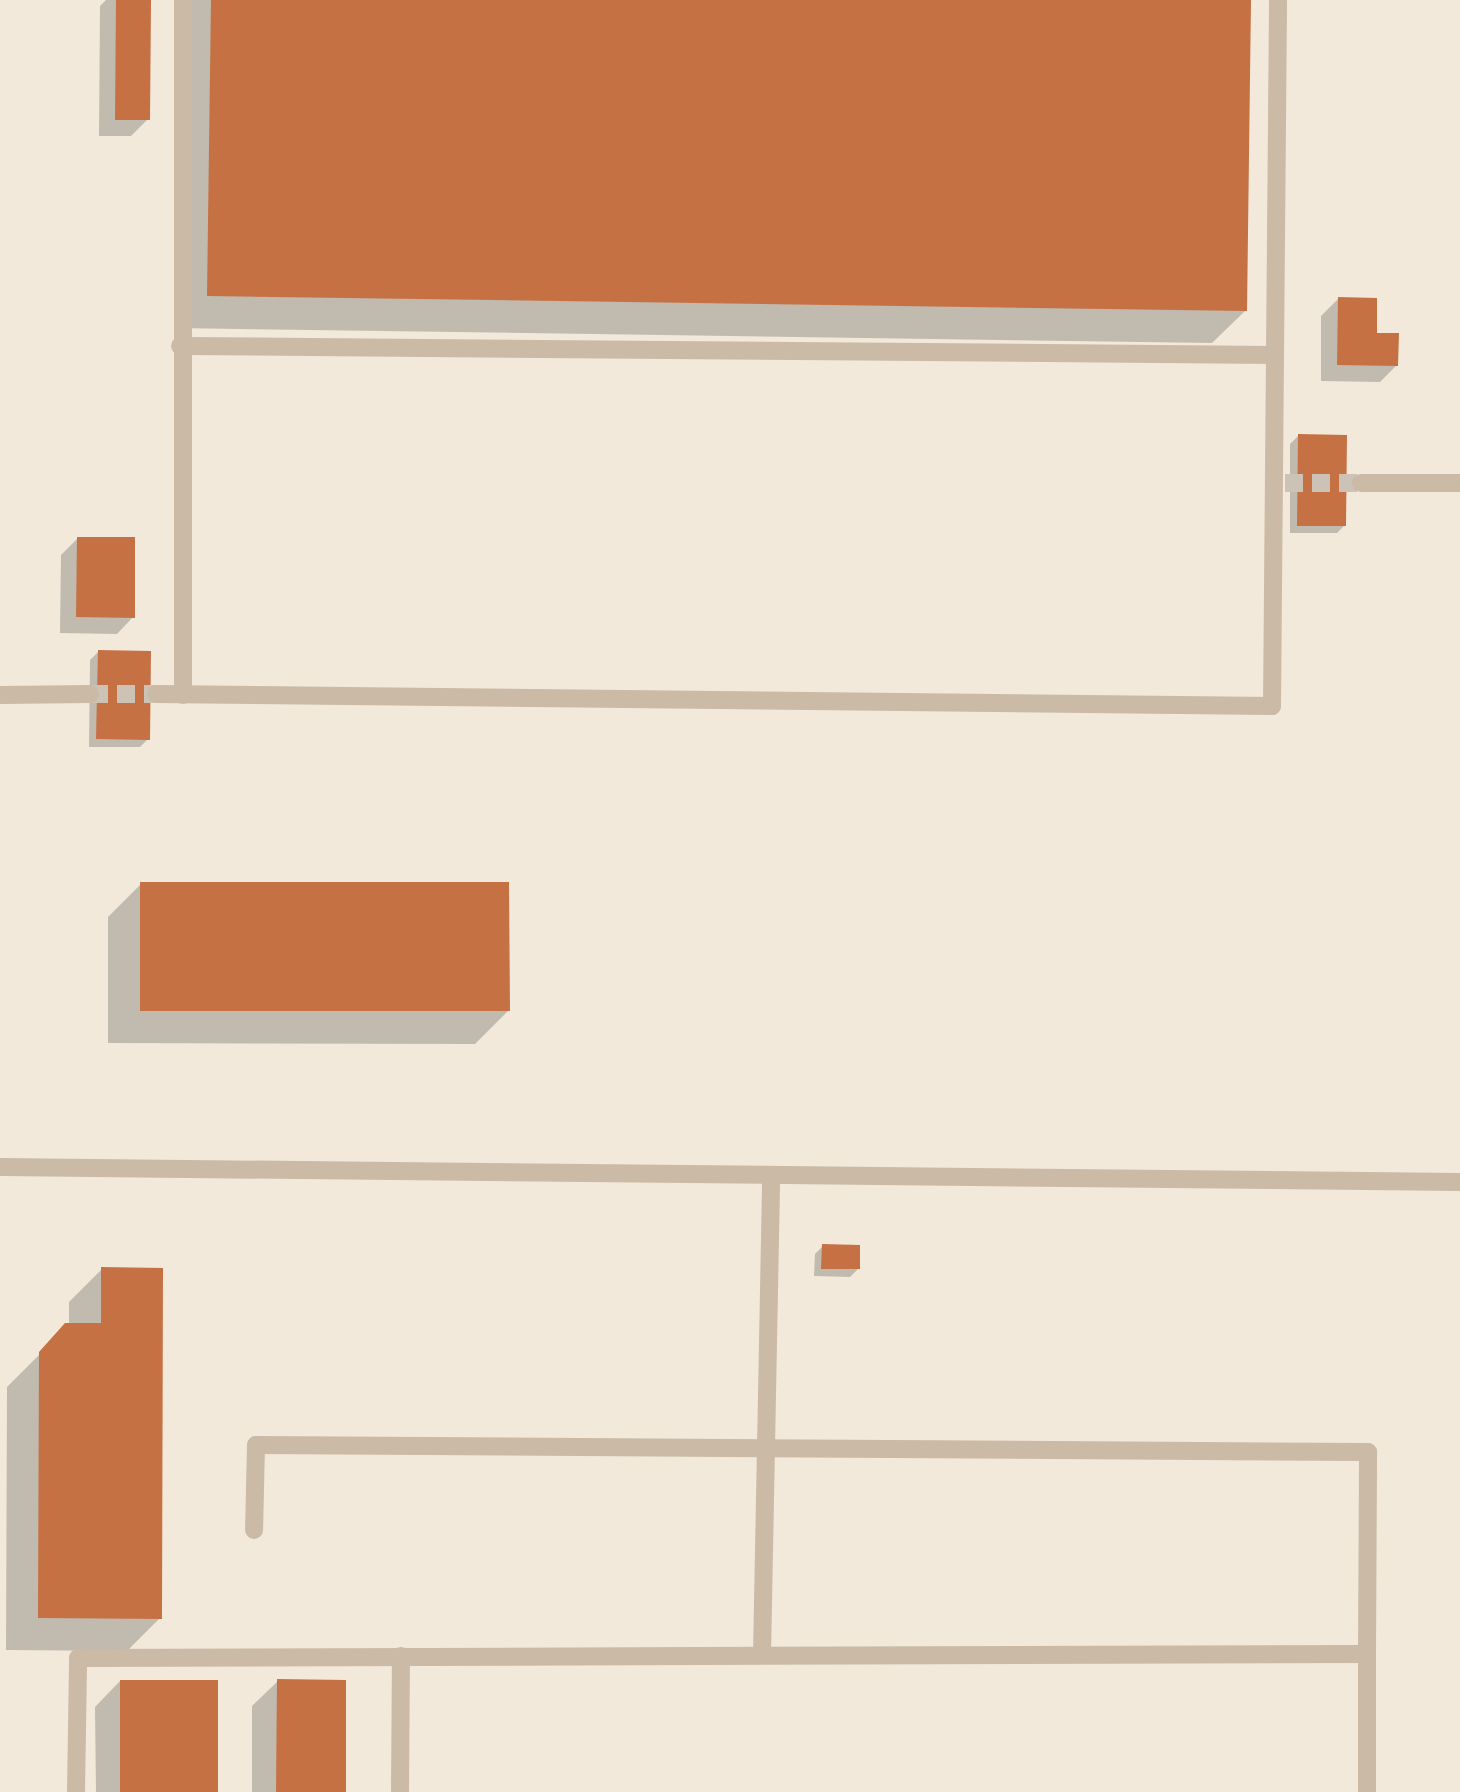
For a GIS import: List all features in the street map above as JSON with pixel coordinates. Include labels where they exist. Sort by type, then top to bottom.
[{"type":"street","points":[[183,0],[180,346],[183,695]]},
{"type":"street","points":[[156,694],[1272,706],[1279,482],[1275,355],[1278,0]]},
{"type":"street","points":[[180,346],[1275,355]]},
{"type":"street","points":[[1361,483],[1460,484]]},
{"type":"street","points":[[0,695],[90,694]]},
{"type":"street","points":[[0,1167],[1460,1182]]},
{"type":"street","points":[[762,1655],[771,1175]]},
{"type":"street","points":[[254,1530],[256,1445],[1368,1452],[1367,1792]]},
{"type":"street","points":[[76,1792],[78,1658],[1367,1654]]},
{"type":"street","points":[[400,1792],[401,1656]]},
{"type":"building","points":[[116,0],[151,0],[150,120],[115,120]]},
{"type":"building","points":[[211,0],[1251,0],[1247,311],[207,296]]},
{"type":"building","points":[[1338,297],[1377,298],[1377,333],[1399,333],[1398,366],[1337,365]]},
{"type":"building","points":[[1298,434],[1347,435],[1346,526],[1297,526]]},
{"type":"building","points":[[77,537],[135,537],[135,618],[76,617]]},
{"type":"building","points":[[98,650],[151,651],[150,740],[96,739]]},
{"type":"building","points":[[140,882],[509,882],[510,1011],[140,1011]]},
{"type":"building","points":[[822,1244],[860,1245],[860,1269],[821,1269]]},
{"type":"building","points":[[101,1267],[163,1268],[162,1619],[38,1618],[39,1352],[65,1323],[101,1323]]},
{"type":"building","points":[[277,1679],[346,1680],[346,1792],[276,1792]]},
{"type":"building","points":[[120,1680],[218,1680],[218,1792],[120,1792]]},
{"type":"tunnel","points":[[1285,483],[1361,483]]},
{"type":"tunnel","points":[[90,694],[156,694]]}]
